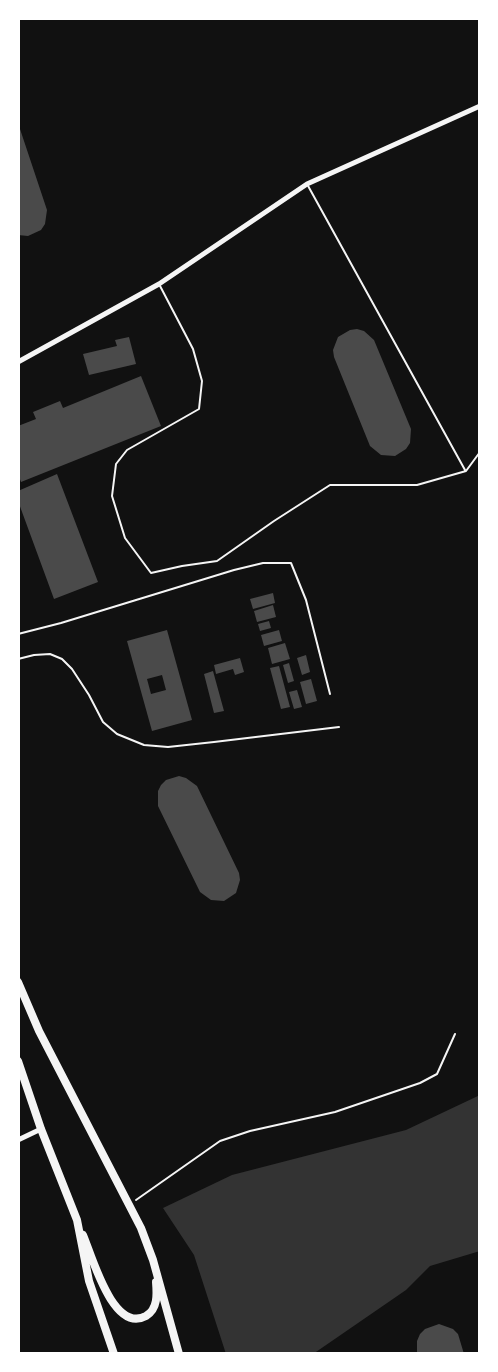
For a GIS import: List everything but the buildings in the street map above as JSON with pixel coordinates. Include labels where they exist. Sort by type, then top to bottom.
[{"type":"highway","points":[[18,982],[39,1031],[141,1228],[153,1260],[179,1354]]},
{"type":"highway","points":[[18,1061],[41,1129],[110,1300],[125,1316],[140,1318],[153,1310],[157,1292],[153,1260]]},
{"type":"highway","points":[[77,1220],[89,1281],[114,1354]]},
{"type":"street","points":[[18,362],[159,284],[307,183],[480,106]]},
{"type":"street","points":[[18,1140],[41,1129]]},
{"type":"lane","points":[[307,183],[466,471]]},
{"type":"lane","points":[[159,284],[193,349],[202,381],[199,409],[127,450],[116,464],[112,496],[125,538],[151,573],[217,561],[330,485],[417,485],[466,471],[480,452]]},
{"type":"lane","points":[[18,634],[73,620],[234,570],[263,563],[291,563],[306,600],[330,694]]},
{"type":"lane","points":[[18,659],[50,654],[62,659],[78,677],[103,722],[117,734],[144,745],[168,747],[339,727]]},
{"type":"path","points":[[128,1204],[220,1141],[250,1131],[335,1112],[420,1083],[437,1074],[455,1034]]},
{"type":"shaded area","points":[[480,1095],[480,1251],[430,1266],[406,1290],[313,1354],[226,1354],[194,1255],[163,1208],[232,1175],[406,1130]]}]
